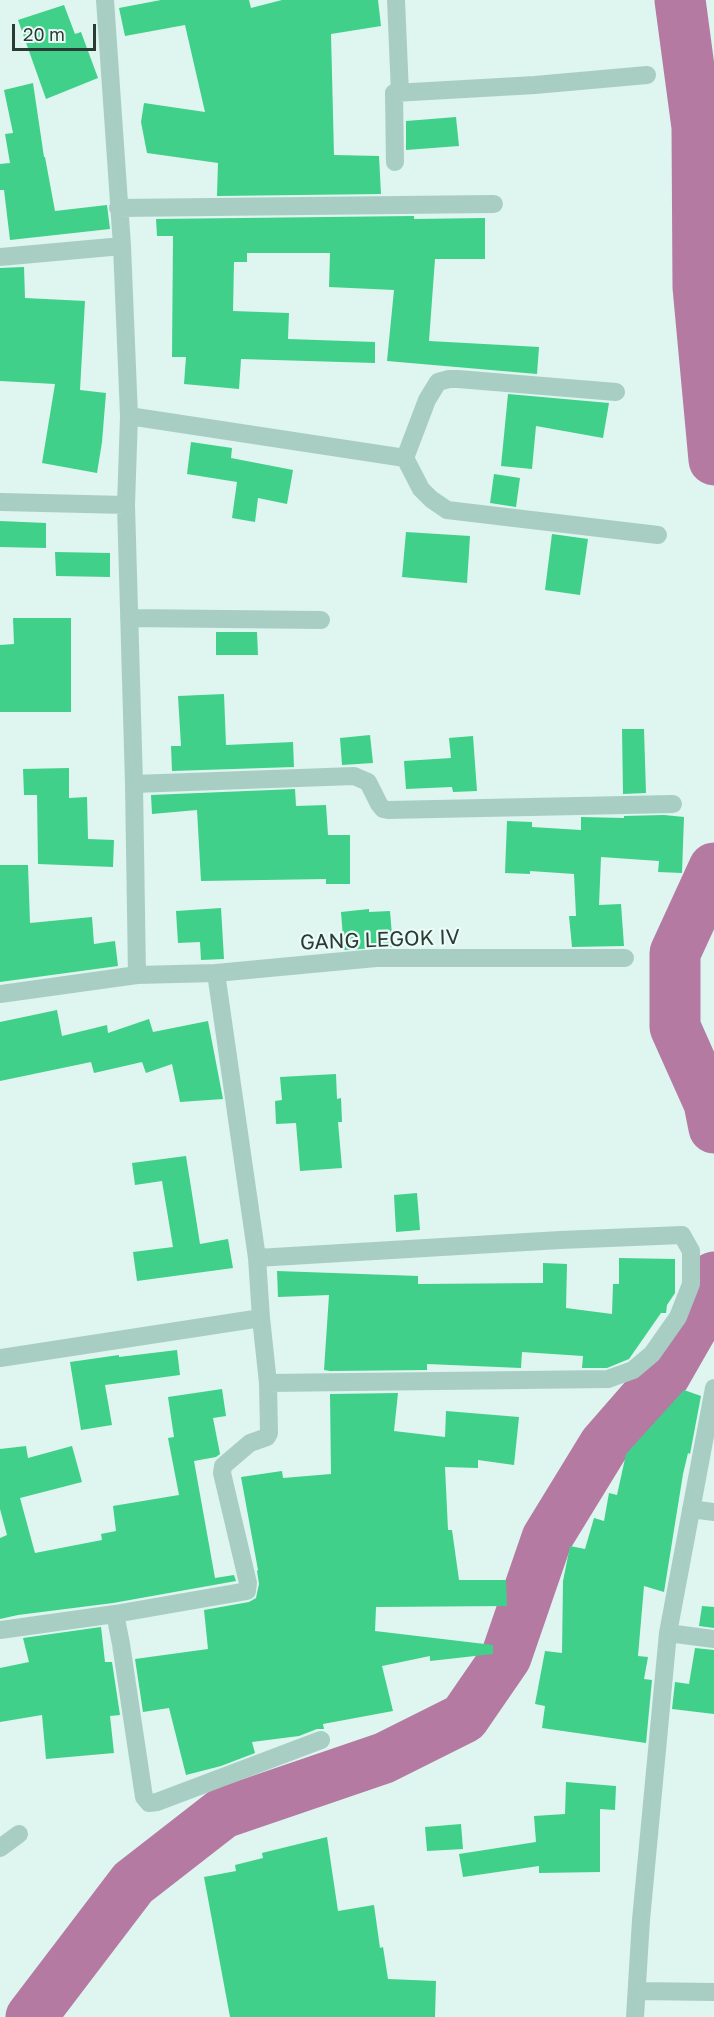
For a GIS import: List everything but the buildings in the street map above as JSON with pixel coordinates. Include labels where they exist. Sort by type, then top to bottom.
[{"type":"street","points":[[105,0],[122,246],[129,416],[126,505],[137,975]]},
{"type":"street","points":[[396,0],[400,93]]},
{"type":"street","points":[[395,162],[393,93],[535,85],[647,75]]},
{"type":"street","points":[[118,207],[494,204]]},
{"type":"street","points":[[0,257],[122,246]]},
{"type":"street","points":[[616,392],[449,379],[438,382],[427,400],[405,458],[422,489],[431,499],[447,510],[658,535]]},
{"type":"street","points":[[129,416],[405,458]]},
{"type":"street","points":[[2,502],[126,505]]},
{"type":"street","points":[[129,618],[321,620]]},
{"type":"street","points":[[134,784],[354,776],[368,782],[379,804],[383,809],[388,810],[673,804]]},
{"type":"street","name":"GANG LEGOK IV","points":[[0,994],[137,975],[216,973],[376,958],[625,958]]},
{"type":"street","points":[[0,1630],[115,1614],[247,1591],[248,1583],[222,1473],[223,1466],[250,1443],[267,1437],[269,1433],[268,1383],[257,1258],[216,973]]},
{"type":"street","points":[[257,1258],[682,1235],[691,1251],[691,1284],[678,1317],[652,1354],[633,1370],[608,1379],[268,1383]]},
{"type":"street","points":[[0,1358],[261,1318]]},
{"type":"street","points":[[635,2017],[641,1920],[668,1633],[714,1388]]},
{"type":"street","points":[[691,1509],[714,1512]]},
{"type":"street","points":[[115,1614],[122,1644],[144,1797],[150,1803],[321,1740]]},
{"type":"street","points":[[668,1633],[714,1639]]},
{"type":"street","points":[[0,1848],[19,1834]]},
{"type":"street","points":[[637,1991],[714,1992]]},
{"type":"waterway","points":[[680,0],[697,127],[698,287],[714,460]]},
{"type":"waterway","points":[[714,868],[675,953],[675,1027],[709,1103],[714,1128]]},
{"type":"waterway","points":[[31,2017],[133,1883],[223,1813],[384,1758],[464,1718],[506,1657],[547,1538],[604,1445],[665,1375],[708,1300],[714,1277]]}]
